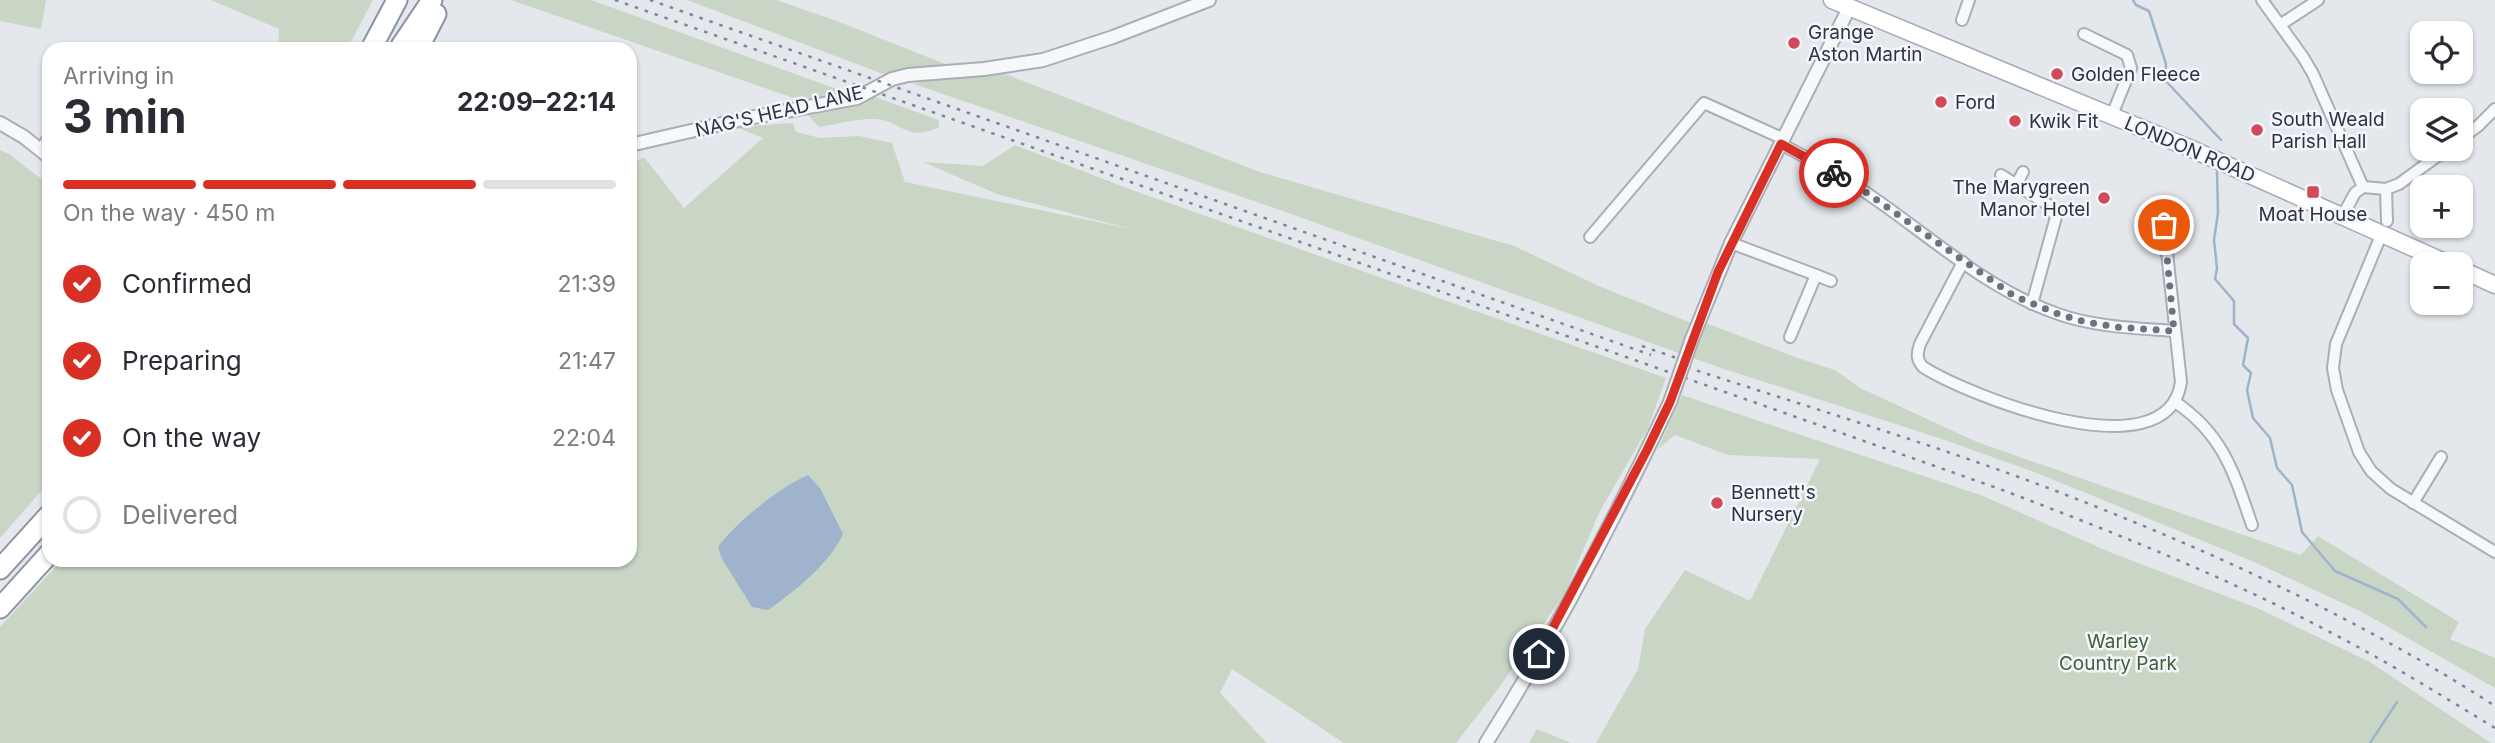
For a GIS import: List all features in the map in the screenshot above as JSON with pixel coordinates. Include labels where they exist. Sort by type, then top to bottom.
[{"type":"highway","points":[[375,42],[397,0]]},
{"type":"highway","points":[[408,42],[424,0]]},
{"type":"highway","points":[[409,42],[432,0]]},
{"type":"highway","points":[[411,42],[443,0]]},
{"type":"highway","points":[[0,569],[42,522]]},
{"type":"highway","points":[[0,608],[42,562]]},
{"type":"main road","name":"LONDON ROAD","points":[[1832,0],[1852,4],[2343,215],[2384,227],[2428,252]]},
{"type":"main road","points":[[2473,275],[2495,285]]},
{"type":"street","name":"NAG'S HEAD LANE","points":[[637,143],[743,119],[857,98],[892,79],[908,75],[1043,60],[1113,37],[1209,0]]},
{"type":"street","points":[[1962,20],[1969,0]]},
{"type":"street","points":[[2263,0],[2313,74],[2363,187]]},
{"type":"street","points":[[2280,25],[2318,0]]},
{"type":"street","points":[[1486,743],[1526,679],[1623,498],[1670,402],[1731,243],[1852,4]]},
{"type":"street","points":[[2084,34],[2127,55],[2131,68],[2112,115]]},
{"type":"street","points":[[1590,237],[1704,103],[1783,141],[1864,191],[1995,285],[2032,304],[2086,322],[2174,331]]},
{"type":"street","points":[[2478,127],[2495,108]]},
{"type":"street","points":[[2473,130],[2495,120]]},
{"type":"street","points":[[0,123],[42,151]]},
{"type":"street","points":[[2343,215],[2355,193],[2363,187],[2386,189],[2399,184],[2431,161]]},
{"type":"street","points":[[2016,185],[2023,172]]},
{"type":"street","points":[[2001,176],[2047,204],[2056,217],[2032,304]]},
{"type":"street","points":[[2386,189],[2384,227],[2336,344],[2334,378],[2364,461],[2381,481],[2495,552]]},
{"type":"street","points":[[1963,262],[1920,344],[1918,361],[1923,367],[1971,391],[2016,408],[2051,417],[2100,425],[2126,426],[2150,421],[2171,408],[2181,382],[2164,225]]},
{"type":"street","points":[[1731,243],[1831,281]]},
{"type":"street","points":[[1790,337],[1816,275]]},
{"type":"street","points":[[2175,402],[2195,416],[2217,441],[2234,473],[2252,524]]},
{"type":"street","points":[[2413,503],[2441,457]]},
{"type":"green space","points":[[0,0],[46,0],[41,29],[0,21]]},
{"type":"green space","points":[[211,0],[373,0],[351,42],[278,42],[279,29]]},
{"type":"green space","points":[[511,0],[591,0],[856,96],[808,103]]},
{"type":"green space","points":[[687,0],[776,0],[945,64],[883,74]]},
{"type":"green space","points":[[1005,74],[1260,172],[1514,246],[1601,287],[1691,323],[1703,322],[1835,370],[1860,388],[1977,442],[2301,555],[2318,536],[2459,622],[2450,639],[2495,658],[2495,688],[2362,612],[2252,561],[2037,473],[1936,437],[1721,368],[1277,209],[914,84],[941,76]]},
{"type":"green space","points":[[872,96],[939,120],[939,127],[919,133],[884,121],[868,119],[819,127],[808,115]]},
{"type":"green space","points":[[793,123],[796,132],[820,138],[859,136],[892,143],[905,182],[1131,229],[997,194],[923,162],[983,166],[1015,145],[1132,190],[1666,378],[1648,428],[1600,511],[1565,593],[1501,685],[1456,743],[1344,743],[1232,669],[1220,693],[1267,743],[0,743],[0,627],[56,567],[637,567],[637,162],[644,157],[684,208],[763,138],[736,127]]},
{"type":"green space","points":[[0,150],[42,180],[42,490],[0,538]]},
{"type":"green space","name":"Warley Country Park","points":[[1682,395],[1983,496],[2112,553],[2257,608],[2370,662],[2491,743],[1596,743],[1638,669],[1645,629],[1685,570],[1750,601],[1820,459],[1728,455],[1675,435],[1658,449]]},
{"type":"green space","points":[[1537,729],[1571,743],[1529,743]]},
{"type":"water","points":[[808,475],[820,488],[843,534],[829,556],[789,595],[768,610],[752,607],[722,559],[718,547],[735,527],[759,506]]},
{"type":"waterway","points":[[2133,0],[2136,5],[2149,11],[2166,64],[2165,80],[2221,140]]},
{"type":"waterway","points":[[2217,172],[2215,279],[2234,301],[2234,324],[2248,338],[2243,365],[2251,373],[2247,390],[2253,418],[2270,438],[2277,468],[2292,485],[2302,532],[2335,571],[2398,599],[2426,627]]},
{"type":"waterway","points":[[2370,743],[2397,702]]},
{"type":"railway","points":[[615,0],[2039,504],[2163,554],[2284,609],[2368,652],[2495,728]]},
{"type":"railway","points":[[650,0],[1651,355]]},
{"type":"railway","points":[[1642,346],[1688,362]]},
{"type":"railway","points":[[1677,364],[2025,479],[2182,542],[2343,618],[2495,706]]},
{"type":"way so far","points":[[1834,173],[2014,296],[2071,318],[2116,327],[2174,331],[2164,225]]},
{"type":"place","name":"Grange Aston Martin","points":[[1794,43]]},
{"type":"place","name":"Golden Fleece","points":[[2057,74]]},
{"type":"place","name":"Ford","points":[[1941,102]]},
{"type":"place","name":"Kwik Fit","points":[[2015,121]]},
{"type":"place","name":"South Weald Parish Hall","points":[[2257,130]]},
{"type":"place","name":"Moat House","points":[[2313,192]]},
{"type":"place","name":"The Marygreen Manor Hotel","points":[[2104,198]]},
{"type":"place","name":"Bennett's Nursery","points":[[1717,503]]},
{"type":"route","points":[[1539,654],[1623,498],[1670,402],[1718,272],[1781,144],[1834,173]]}]
